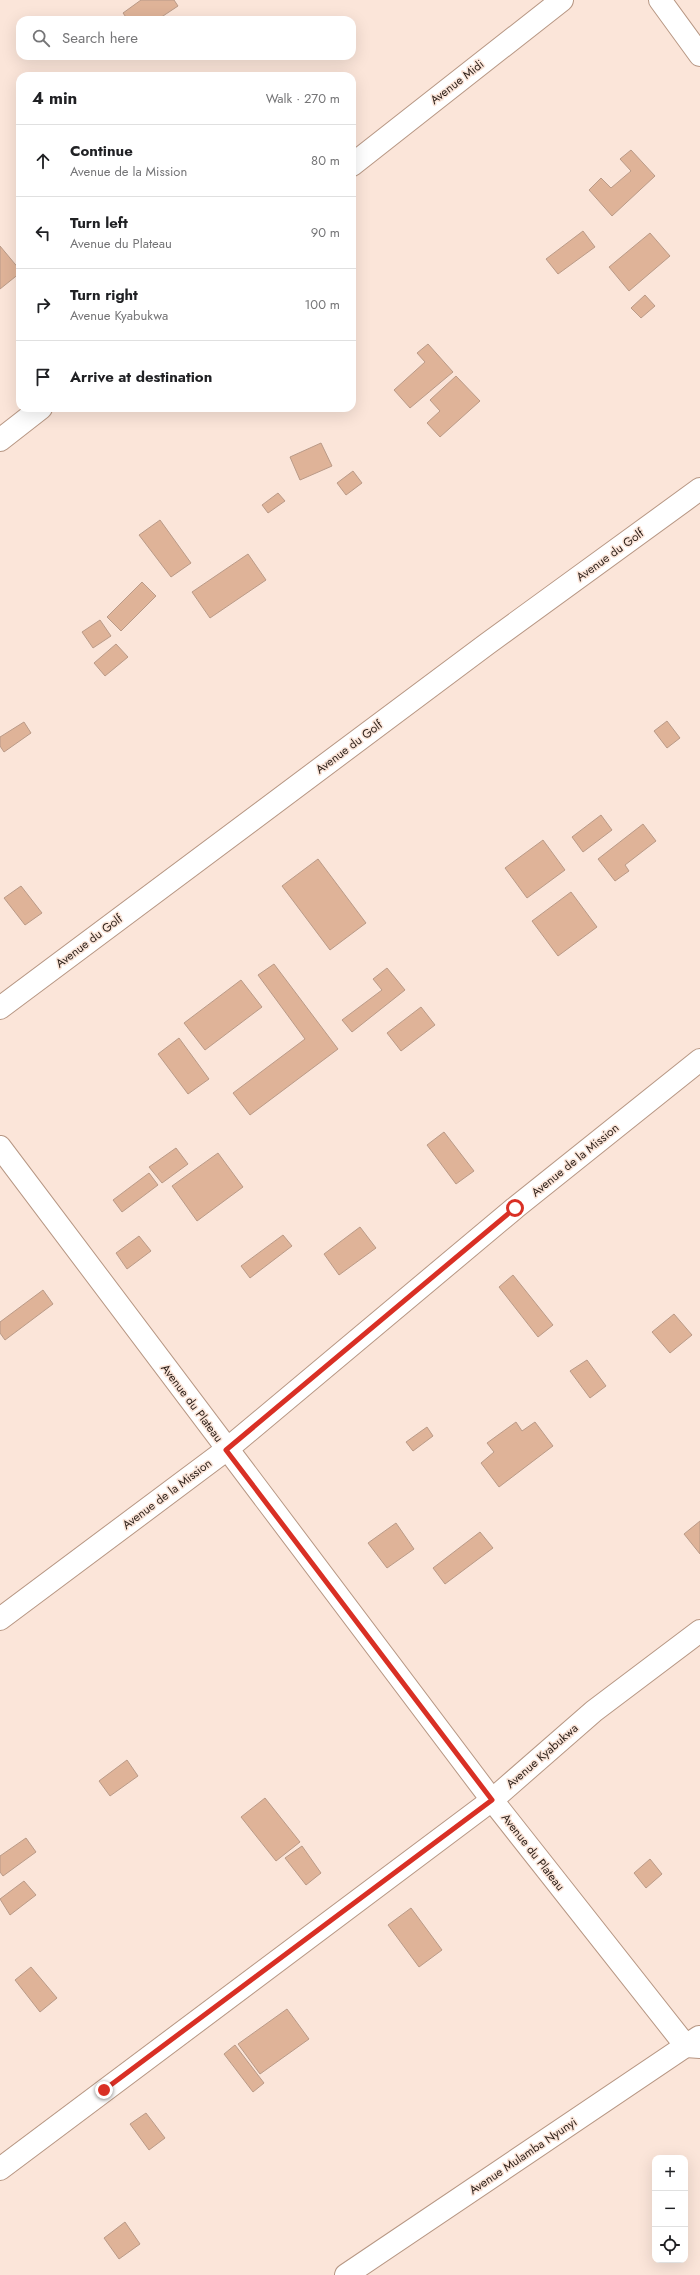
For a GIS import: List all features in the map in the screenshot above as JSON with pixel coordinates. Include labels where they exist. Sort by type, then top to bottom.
[{"type":"street","name":"Avenue Midi","points":[[356,162],[562,0]]},
{"type":"street","points":[[660,0],[700,54]]},
{"type":"street","points":[[0,440],[37,412]]},
{"type":"street","name":"Avenue du Golf","points":[[0,1008],[481,649],[700,489]]},
{"type":"street","name":"Avenue de la Mission","points":[[0,1619],[226,1450],[515,1208],[700,1060]]},
{"type":"street","name":"Avenue du Plateau","points":[[0,1147],[226,1450],[492,1800],[695,2043]]},
{"type":"street","name":"Avenue Kyabukwa","points":[[0,2169],[492,1800],[594,1711],[700,1631]]},
{"type":"street","name":"Avenue Mulamba Nyunyi","points":[[346,2275],[695,2043]]},
{"type":"building","points":[[141,0],[174,0],[178,6],[163,16],[125,16],[123,13]]},
{"type":"building","points":[[631,150],[655,176],[612,216],[589,190],[601,178],[611,188],[631,171],[620,159]]},
{"type":"building","points":[[583,231],[595,247],[558,274],[546,259]]},
{"type":"building","points":[[650,233],[670,256],[629,291],[609,267]]},
{"type":"building","points":[[0,246],[16,265],[16,276],[0,289]]},
{"type":"building","points":[[645,295],[655,306],[641,318],[631,308]]},
{"type":"building","points":[[428,344],[453,372],[410,408],[394,390],[425,362],[417,353]]},
{"type":"building","points":[[456,376],[480,401],[440,437],[427,423],[440,411],[430,400]]},
{"type":"building","points":[[321,443],[332,466],[300,480],[290,457]]},
{"type":"building","points":[[353,471],[362,483],[346,495],[337,483]]},
{"type":"building","points":[[278,493],[285,501],[268,513],[262,505]]},
{"type":"building","points":[[160,520],[191,563],[171,577],[139,535]]},
{"type":"building","points":[[248,554],[266,580],[210,618],[192,592]]},
{"type":"building","points":[[142,582],[156,596],[121,631],[107,617]]},
{"type":"building","points":[[100,620],[111,636],[93,648],[82,632]]},
{"type":"building","points":[[116,644],[128,657],[105,676],[94,663]]},
{"type":"building","points":[[667,721],[680,738],[667,748],[654,731]]},
{"type":"building","points":[[24,722],[31,733],[4,752],[0,746],[0,737]]},
{"type":"building","points":[[601,815],[612,830],[583,852],[572,837]]},
{"type":"building","points":[[643,824],[656,841],[625,865],[629,871],[615,881],[598,859]]},
{"type":"building","points":[[543,840],[565,870],[527,898],[505,868]]},
{"type":"building","points":[[318,859],[366,923],[330,950],[282,886]]},
{"type":"building","points":[[21,886],[42,913],[25,925],[4,898]]},
{"type":"building","points":[[571,892],[597,927],[558,956],[532,921]]},
{"type":"building","points":[[274,964],[338,1049],[250,1115],[233,1093],[305,1039],[258,975]]},
{"type":"building","points":[[387,968],[405,990],[352,1032],[342,1020],[382,990],[373,979]]},
{"type":"building","points":[[241,980],[262,1007],[205,1050],[184,1023]]},
{"type":"building","points":[[421,1007],[435,1025],[401,1051],[387,1033]]},
{"type":"building","points":[[179,1038],[209,1079],[188,1094],[158,1054]]},
{"type":"building","points":[[444,1132],[474,1171],[456,1184],[427,1145]]},
{"type":"building","points":[[176,1148],[188,1164],[162,1183],[149,1167]]},
{"type":"building","points":[[218,1153],[243,1187],[197,1221],[172,1186]]},
{"type":"building","points":[[149,1173],[158,1185],[122,1212],[113,1200]]},
{"type":"building","points":[[360,1227],[376,1248],[339,1275],[324,1254]]},
{"type":"building","points":[[283,1235],[292,1246],[250,1278],[241,1266]]},
{"type":"building","points":[[139,1236],[151,1251],[127,1269],[116,1253]]},
{"type":"building","points":[[513,1275],[553,1325],[538,1337],[499,1287]]},
{"type":"building","points":[[43,1290],[53,1304],[5,1340],[0,1333],[0,1322]]},
{"type":"building","points":[[674,1314],[692,1335],[670,1353],[652,1332]]},
{"type":"building","points":[[587,1360],[606,1386],[590,1398],[570,1371]]},
{"type":"building","points":[[516,1422],[522,1431],[535,1422],[553,1446],[499,1487],[481,1463],[494,1452],[487,1443]]},
{"type":"building","points":[[427,1427],[433,1436],[413,1451],[406,1442]]},
{"type":"building","points":[[700,1521],[700,1554],[684,1534]]},
{"type":"building","points":[[396,1523],[414,1549],[387,1568],[368,1543]]},
{"type":"building","points":[[480,1532],[493,1548],[445,1584],[433,1568]]},
{"type":"building","points":[[127,1760],[138,1776],[110,1796],[99,1781]]},
{"type":"building","points":[[265,1798],[300,1842],[276,1861],[241,1817]]},
{"type":"building","points":[[26,1838],[36,1852],[3,1876],[0,1872],[0,1856]]},
{"type":"building","points":[[302,1846],[321,1873],[306,1885],[285,1858]]},
{"type":"building","points":[[650,1859],[662,1874],[646,1888],[634,1873]]},
{"type":"building","points":[[24,1881],[36,1895],[10,1915],[0,1899]]},
{"type":"building","points":[[411,1908],[442,1950],[419,1967],[388,1925]]},
{"type":"building","points":[[31,1967],[57,1998],[40,2012],[15,1980]]},
{"type":"building","points":[[287,2009],[309,2039],[260,2074],[238,2044]]},
{"type":"building","points":[[235,2045],[264,2083],[253,2092],[224,2054]]},
{"type":"building","points":[[146,2113],[165,2138],[149,2150],[130,2124]]},
{"type":"building","points":[[125,2222],[140,2244],[119,2259],[104,2238]]},
{"type":"route","points":[[104,2090],[492,1800],[226,1450],[515,1208]]}]
